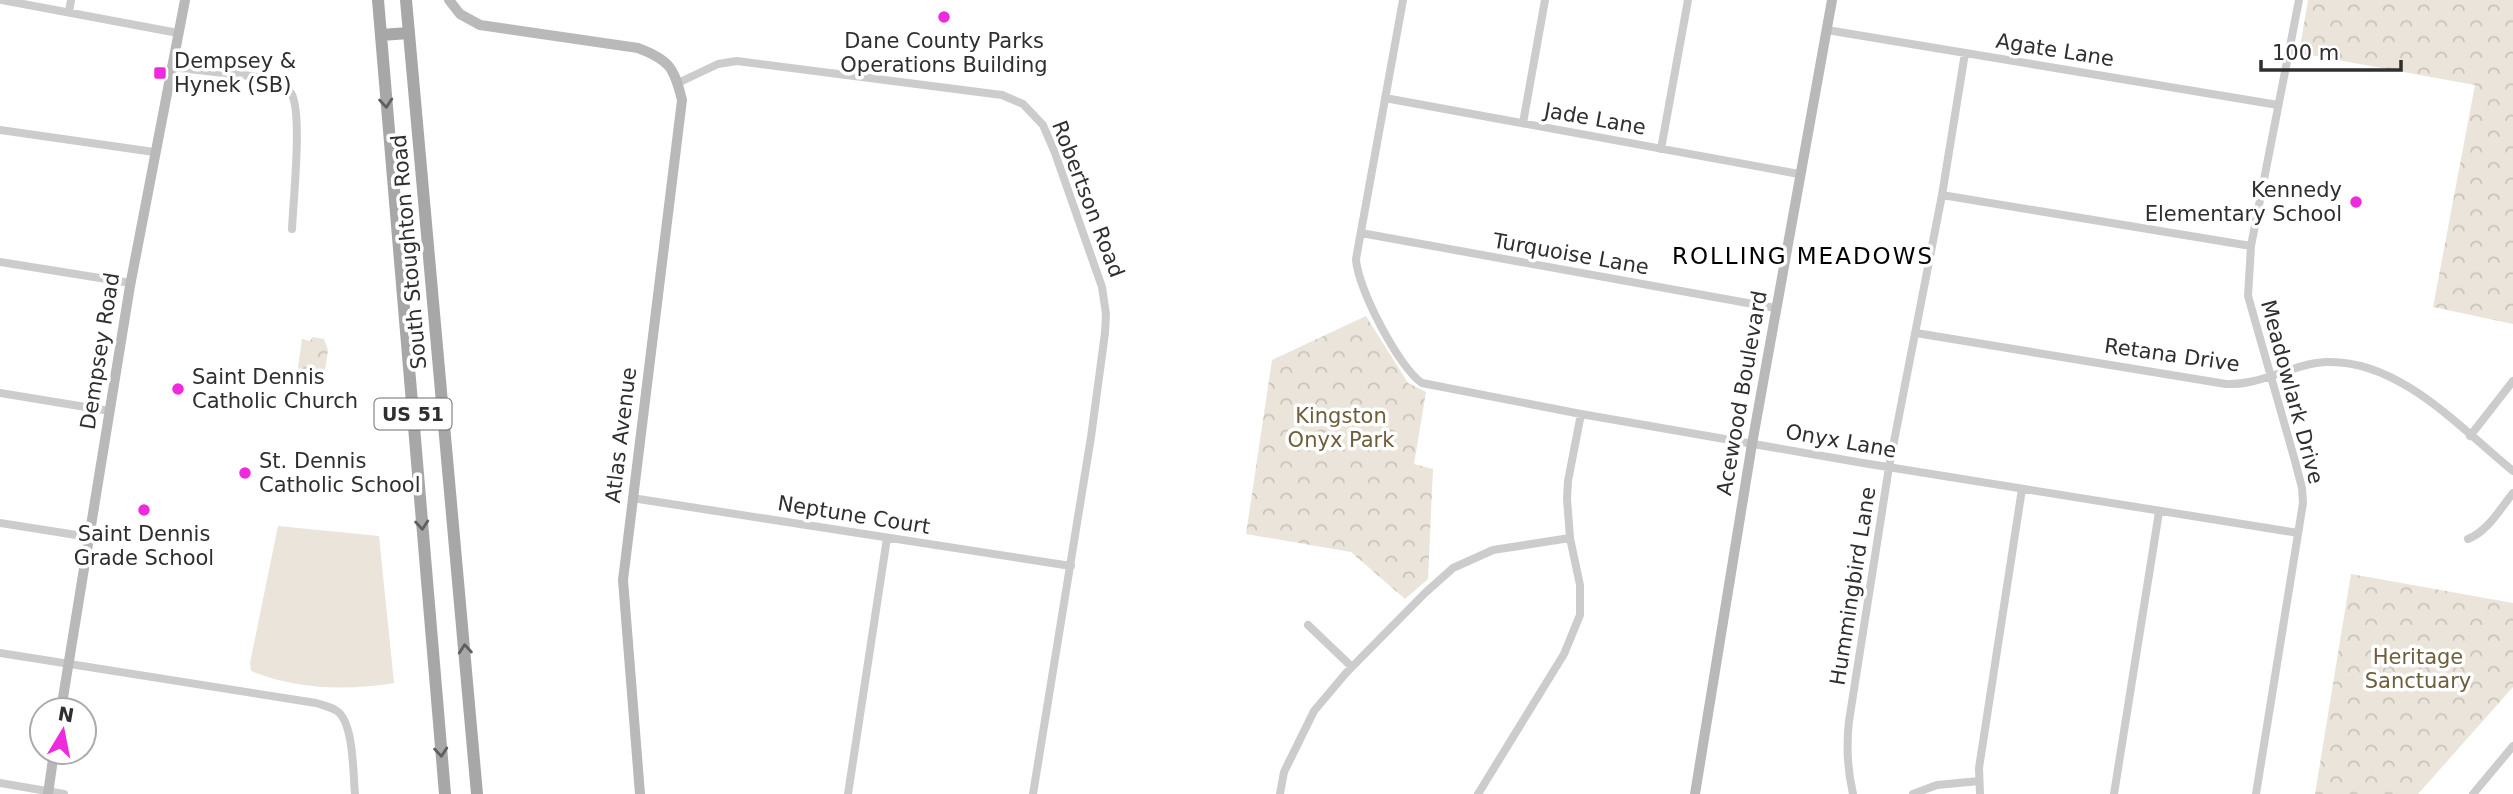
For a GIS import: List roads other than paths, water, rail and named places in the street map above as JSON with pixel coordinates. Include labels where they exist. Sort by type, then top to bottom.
[{"type":"main road","name":"South Stoughton Road","points":[[378,0],[445,794]]},
{"type":"main road","name":"South Stoughton Road","points":[[406,0],[479,794]]},
{"type":"main road","points":[[380,35],[409,33]]},
{"type":"street","points":[[2,0],[178,33]]},
{"type":"street","points":[[69,12],[71,0]]},
{"type":"street","name":"Dempsey Road","points":[[63,696],[131,283],[185,0]]},
{"type":"street","points":[[449,0],[460,14],[480,24],[638,48],[659,56],[672,69],[678,83]]},
{"type":"street","name":"Onyx Lane","points":[[1403,0],[1356,259],[1358,278],[1408,370],[1422,383],[1581,414],[1889,467],[2298,533]]},
{"type":"street","points":[[1523,124],[1545,0]]},
{"type":"street","points":[[1661,149],[1688,0]]},
{"type":"street","name":"Acewood Boulevard","points":[[1695,794],[1775,309],[1832,0]]},
{"type":"street","name":"Meadowlark Drive","points":[[2256,794],[2302,513],[2302,488],[2248,296],[2247,278],[2299,0]]},
{"type":"street","name":"Agate Lane","points":[[1827,30],[2278,105]]},
{"type":"street","name":"Hummingbird Lane","points":[[1853,794],[1846,747],[1889,467],[1942,195],[1965,53]]},
{"type":"street","name":"Robertson Road","points":[[678,83],[718,64],[737,61],[1002,95],[1023,104],[1040,121],[1055,153],[1102,287],[1106,314],[1093,423],[1033,794]]},
{"type":"street","points":[[172,67],[268,79],[277,81],[291,93],[297,116],[292,229]]},
{"type":"street","name":"Atlas Avenue","points":[[640,794],[622,585],[681,116],[682,100],[678,83]]},
{"type":"street","name":"Jade Lane","points":[[1385,99],[1799,174]]},
{"type":"street","points":[[0,130],[155,152]]},
{"type":"street","points":[[1942,195],[2251,246]]},
{"type":"street","name":"Turquoise Lane","points":[[1361,233],[1775,309]]},
{"type":"street","points":[[0,262],[131,283]]},
{"type":"street","name":"Retana Drive","points":[[1916,333],[2226,384],[2241,385],[2269,375],[2326,362],[2358,365],[2411,387],[2513,471]]},
{"type":"street","points":[[2470,436],[2513,381]]},
{"type":"street","points":[[0,393],[110,411]]},
{"type":"street","points":[[1478,794],[1564,654],[1580,615],[1580,585],[1570,538],[1568,481],[1581,414]]},
{"type":"street","points":[[1980,794],[1979,781],[2022,489]]},
{"type":"street","points":[[2468,539],[2491,521],[2513,493]]},
{"type":"street","name":"Neptune Court","points":[[632,498],[1071,566]]},
{"type":"street","points":[[2114,794],[2159,512]]},
{"type":"street","points":[[0,523],[89,537]]},
{"type":"street","points":[[848,794],[887,538]]},
{"type":"street","points":[[1280,794],[1284,772],[1314,711],[1352,667],[1425,593],[1459,564],[1493,550],[1570,538]]},
{"type":"street","points":[[1308,625],[1352,667]]},
{"type":"street","points":[[0,653],[316,704],[333,709],[344,719],[349,733],[355,794]]},
{"type":"street","points":[[2473,794],[2513,746]]},
{"type":"street","points":[[48,793],[52,766]]},
{"type":"street","points":[[1913,794],[1937,785],[1979,781]]},
{"type":"street","points":[[0,783],[64,794]]},
{"type":"place","name":"Dane County Parks Operations Building","points":[[944,17]]},
{"type":"place","name":"Dempsey & Hynek (SB)","points":[[160,73]]},
{"type":"place","name":"Kennedy Elementary School","points":[[2356,202]]},
{"type":"place","name":"Saint Dennis Catholic Church","points":[[178,389]]},
{"type":"place","name":"St. Dennis Catholic School","points":[[245,473]]},
{"type":"place","name":"Saint Dennis Grade School","points":[[144,510]]},
{"type":"district","name":"ROLLING MEADOWS","points":[[1803,256]]},
{"type":"park label","name":"Kingston Onyx Park","points":[[1341,428]]},
{"type":"park label","name":"Heritage Sanctuary","points":[[2418,669]]}]
